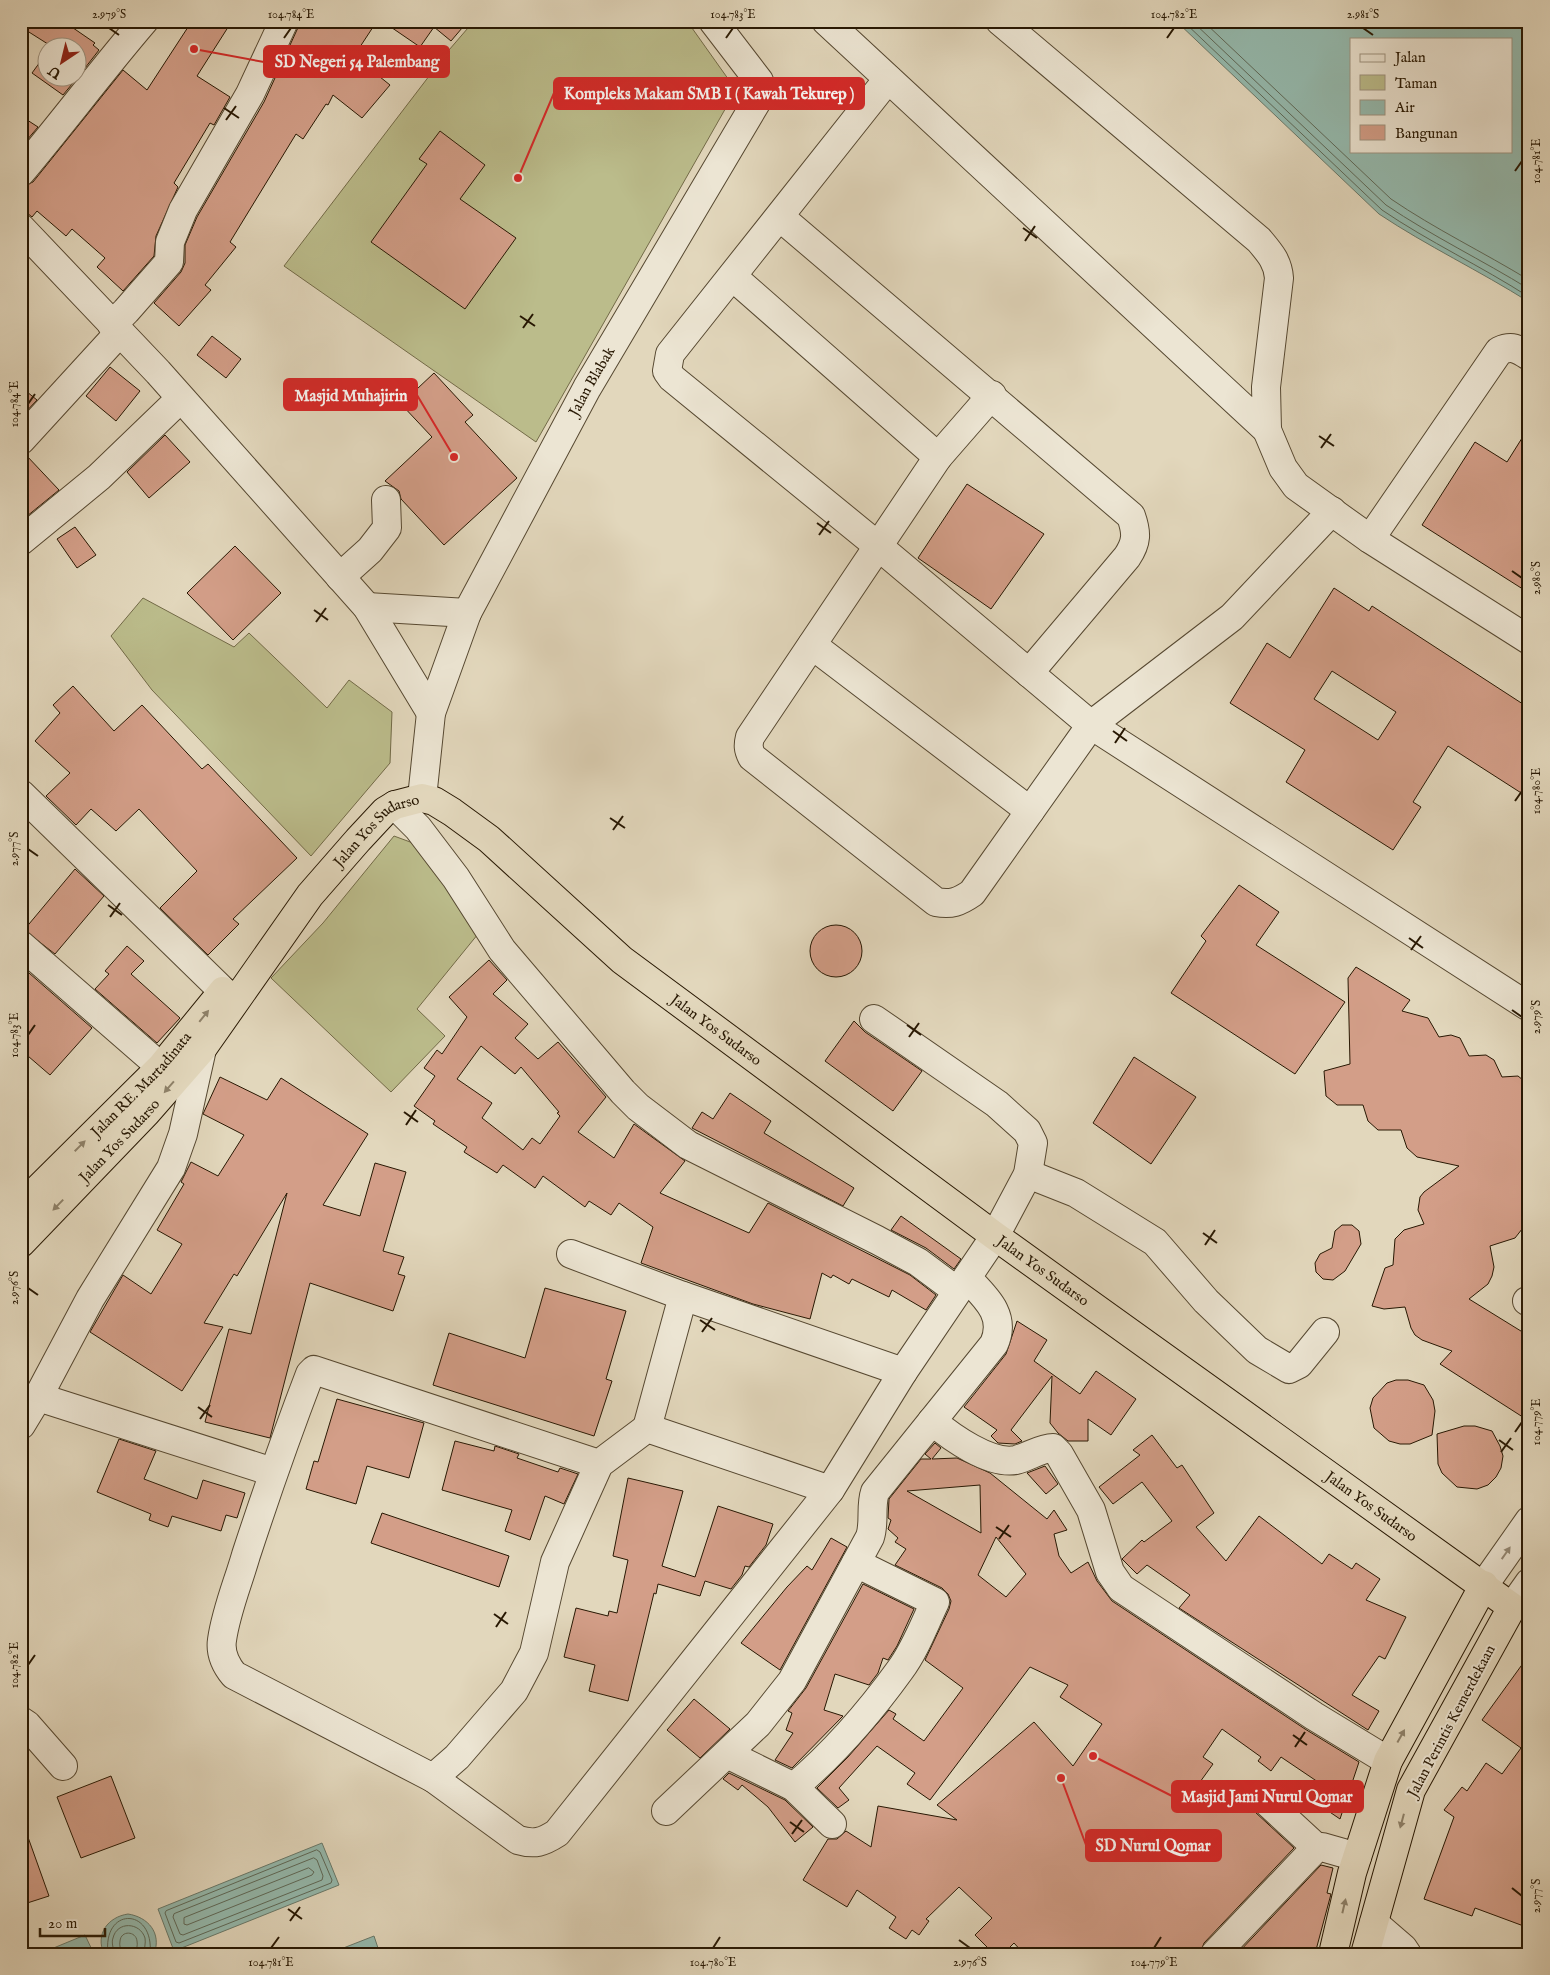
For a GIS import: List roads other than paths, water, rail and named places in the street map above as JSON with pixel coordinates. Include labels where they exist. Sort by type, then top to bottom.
[{"type":"highway","name":"Jalan Yos Sudarso","points":[[26,1220],[146,1113],[202,1049],[310,895],[358,840],[394,804],[422,798],[434,801],[489,839],[622,960],[995,1236],[1484,1585],[1512,1607]]},
{"type":"highway","name":"Jalan RE. Martadinata","points":[[26,1220],[161,1067],[223,991],[261,964]]},
{"type":"highway","points":[[1333,1954],[1357,1857],[1388,1761],[1484,1585]]},
{"type":"highway","name":"Jalan Perintis Kemerdekaan","points":[[1366,1954],[1411,1790],[1512,1607]]},
{"type":"street","points":[[21,172],[63,123],[107,64],[144,21]]},
{"type":"street","points":[[21,440],[115,329],[126,311],[169,262],[170,242],[183,210],[250,94],[284,21]]},
{"type":"street","name":"Jalan Blabak","points":[[422,798],[431,714],[467,613],[587,388],[760,96],[761,86],[759,81],[713,21]]},
{"type":"street","points":[[826,21],[1268,430]]},
{"type":"street","points":[[1000,21],[1259,240],[1273,257],[1278,267],[1279,278],[1266,387],[1268,430],[1283,468],[1296,486],[1370,539],[1529,640]]},
{"type":"street","points":[[888,79],[733,277],[670,354],[667,371],[672,378],[878,546],[1091,725],[1529,1006]]},
{"type":"street","points":[[780,217],[992,395],[1131,516],[1136,528],[1136,542],[1128,557],[1029,673]]},
{"type":"street","points":[[24,236],[180,398],[367,607],[431,714]]},
{"type":"street","points":[[733,277],[938,456]]},
{"type":"street","points":[[1370,539],[1499,351],[1507,347],[1515,348],[1529,356]]},
{"type":"street","points":[[992,395],[938,456],[750,736],[748,750],[752,758],[936,902],[948,904],[959,902],[972,894],[1091,725],[1232,617],[1332,511]]},
{"type":"street","points":[[21,541],[99,477],[180,398]]},
{"type":"street","points":[[340,577],[370,550],[387,528],[386,500]]},
{"type":"street","points":[[367,607],[467,613]]},
{"type":"street","points":[[812,645],[1030,811]]},
{"type":"street","points":[[21,794],[223,991]]},
{"type":"street","points":[[394,804],[418,828],[456,878],[502,950],[623,1092],[638,1107],[688,1145],[962,1285],[991,1303],[996,1312],[999,1328],[994,1344],[876,1492],[872,1503],[872,1530],[870,1537],[792,1682],[758,1724],[666,1811]]},
{"type":"street","points":[[21,945],[161,1067]]},
{"type":"street","points":[[599,1464],[314,1370],[310,1374],[273,1472],[225,1625],[222,1655],[228,1667],[234,1675],[433,1778],[518,1840],[532,1844],[543,1841],[557,1832],[830,1490],[903,1372],[995,1236],[1028,1174],[1033,1143],[1027,1131],[997,1104],[874,1019]]},
{"type":"street","points":[[21,1425],[90,1299],[171,1168],[183,1134],[202,1049]]},
{"type":"street","points":[[1028,1174],[1076,1193],[1155,1242],[1206,1301],[1257,1350],[1289,1369],[1299,1364],[1325,1332]]},
{"type":"street","points":[[571,1254],[683,1296],[903,1372]]},
{"type":"street","points":[[433,1778],[457,1757],[514,1691],[534,1652],[555,1562],[599,1464],[647,1428],[683,1296]]},
{"type":"street","points":[[38,1397],[273,1472]]},
{"type":"street","points":[[932,1421],[956,1439],[998,1460],[1016,1460],[1053,1448],[1059,1454],[1091,1510],[1110,1572],[1121,1588],[1314,1716],[1388,1761]]},
{"type":"street","points":[[647,1428],[830,1490]]},
{"type":"street","points":[[1484,1585],[1529,1521]]},
{"type":"street","points":[[794,1787],[846,1737],[900,1670],[935,1602],[856,1563]]},
{"type":"street","name":"Jalan Perintis Kemerdekaan","points":[[1512,1607],[1529,1583]]},
{"type":"street","points":[[21,1721],[28,1725],[63,1766]]},
{"type":"street","points":[[727,1754],[794,1787],[832,1824]]},
{"type":"street","points":[[1266,1801],[1317,1848],[1357,1857]]},
{"type":"street","points":[[1215,1954],[1317,1848]]},
{"type":"street","points":[[1374,1923],[1404,1948],[1407,1954]]},
{"type":"water","points":[[1176,21],[1529,21],[1529,302],[1379,214]]},
{"type":"water","points":[[322,1843],[339,1885],[174,1951],[158,1909]]},
{"type":"water","points":[[128,1914],[142,1919],[152,1927],[156,1939],[154,1954],[104,1954],[101,1940],[105,1928],[115,1919]]},
{"type":"water","points":[[85,1935],[94,1954],[39,1954]]},
{"type":"water","points":[[374,1936],[380,1954],[328,1954]]},
{"type":"place","name":"SD Negeri 54 Palembang","points":[[194,49]]},
{"type":"place","name":"Kompleks Makam SMB I ( Kawah Tekurep )","points":[[518,178]]},
{"type":"place","name":"Masjid Muhajirin","points":[[454,457]]},
{"type":"place","name":"Masjid Jami Nurul Qomar","points":[[1093,1756]]},
{"type":"place","name":"SD Nurul Qomar","points":[[1061,1778]]}]
